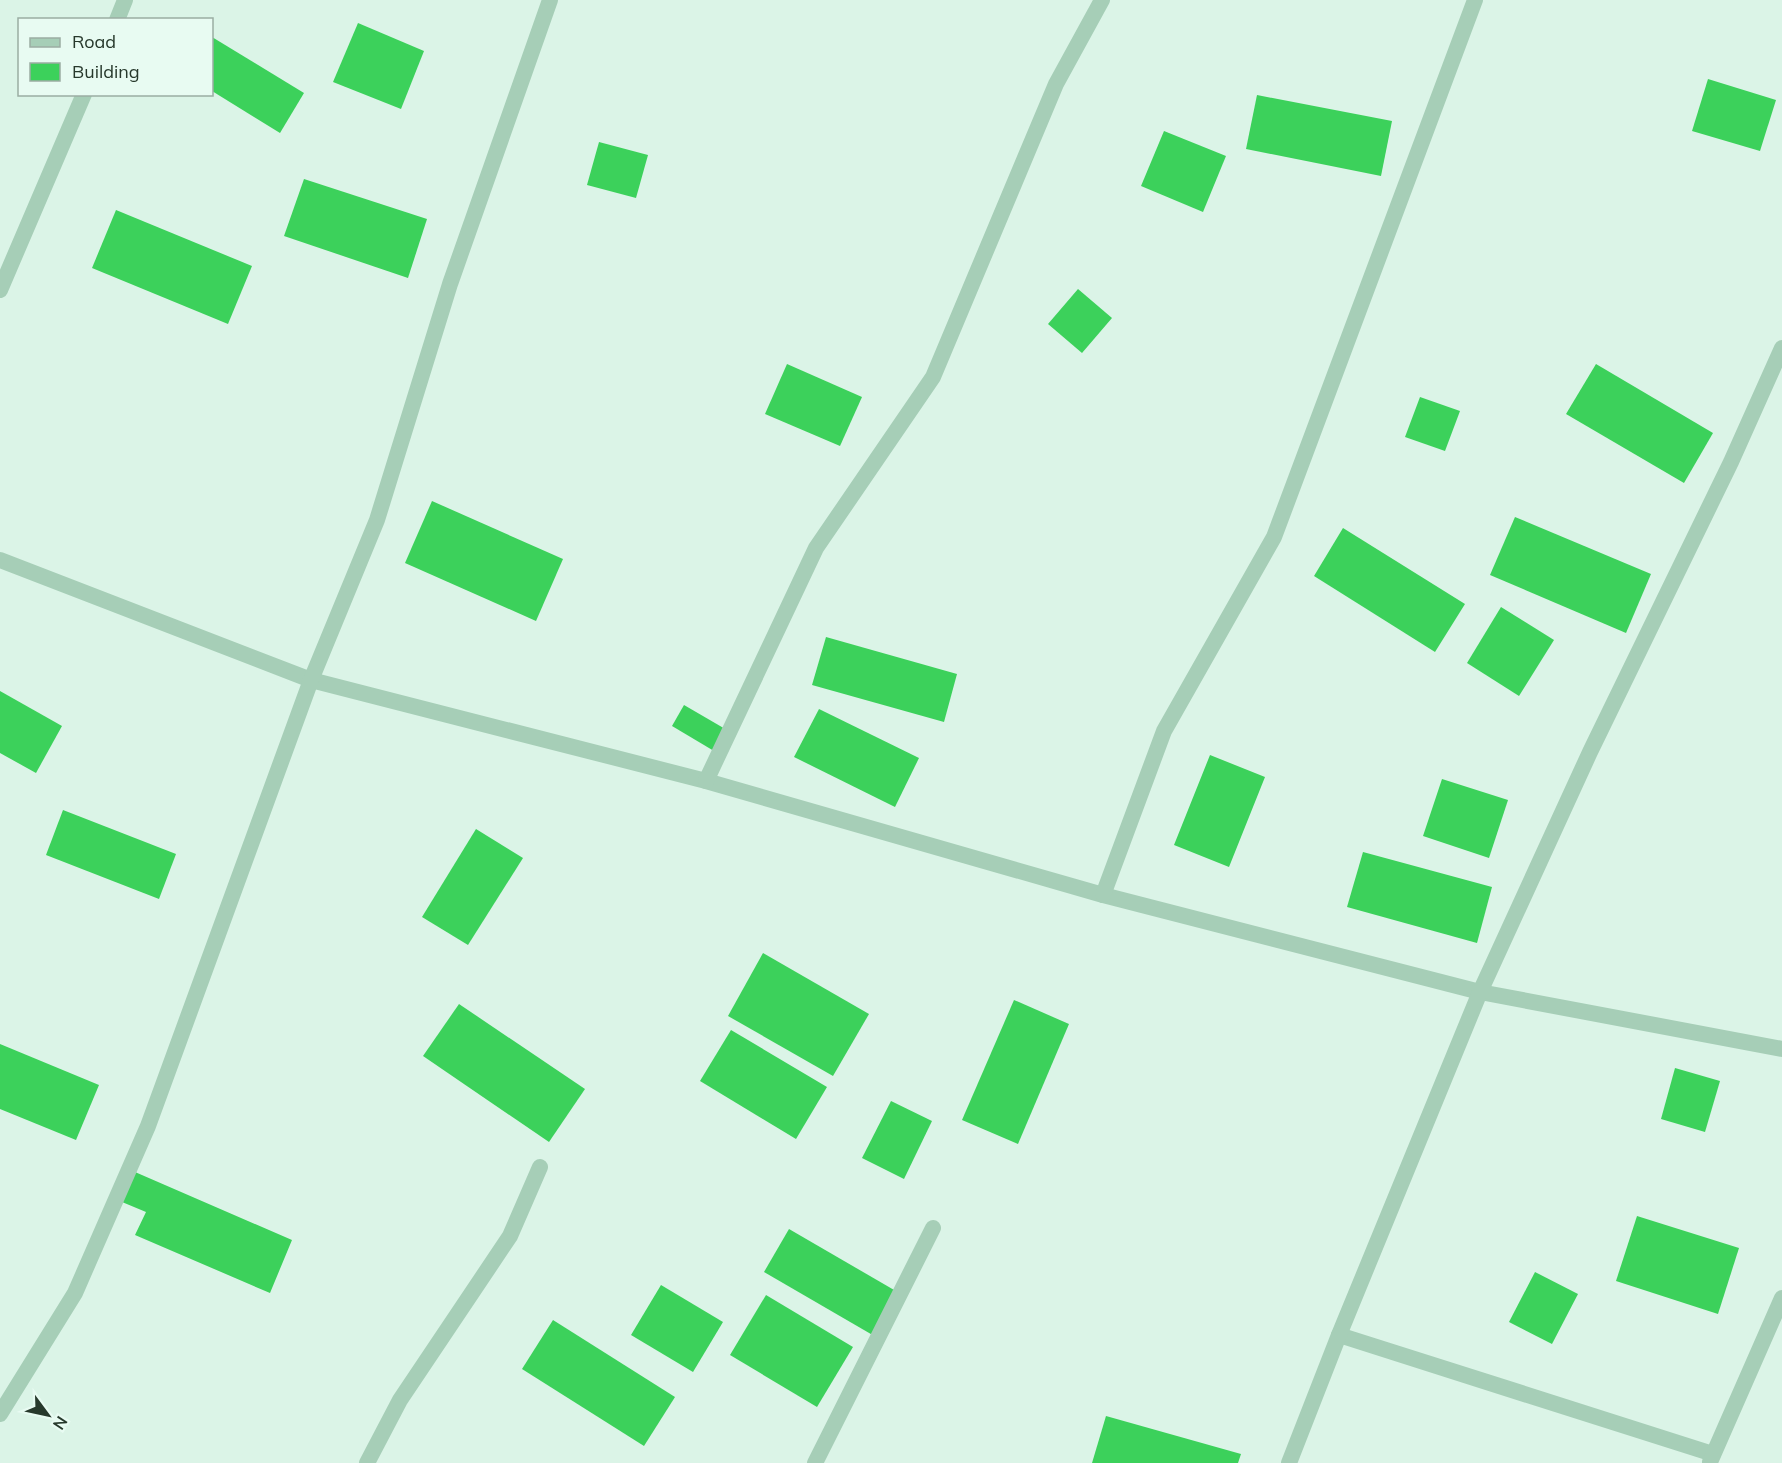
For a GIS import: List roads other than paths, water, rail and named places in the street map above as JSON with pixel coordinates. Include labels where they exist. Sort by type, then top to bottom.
[{"type":"street","points":[[118,18],[125,0]]},
{"type":"street","points":[[0,1414],[75,1293],[148,1126],[311,681],[377,520],[450,284],[549,0]]},
{"type":"street","points":[[706,781],[816,548],[933,376],[1056,84],[1102,0]]},
{"type":"street","points":[[1103,895],[1164,731],[1274,537],[1475,0]]},
{"type":"street","points":[[0,290],[83,96]]},
{"type":"street","points":[[1289,1463],[1480,992],[1590,752],[1731,462],[1782,348]]},
{"type":"street","points":[[0,560],[311,681],[706,781],[1103,895],[1480,992],[1782,1049]]},
{"type":"street","points":[[367,1463],[400,1400],[510,1236],[540,1167]]},
{"type":"street","points":[[815,1463],[933,1228]]},
{"type":"street","points":[[1339,1335],[1712,1459],[1782,1298]]}]
